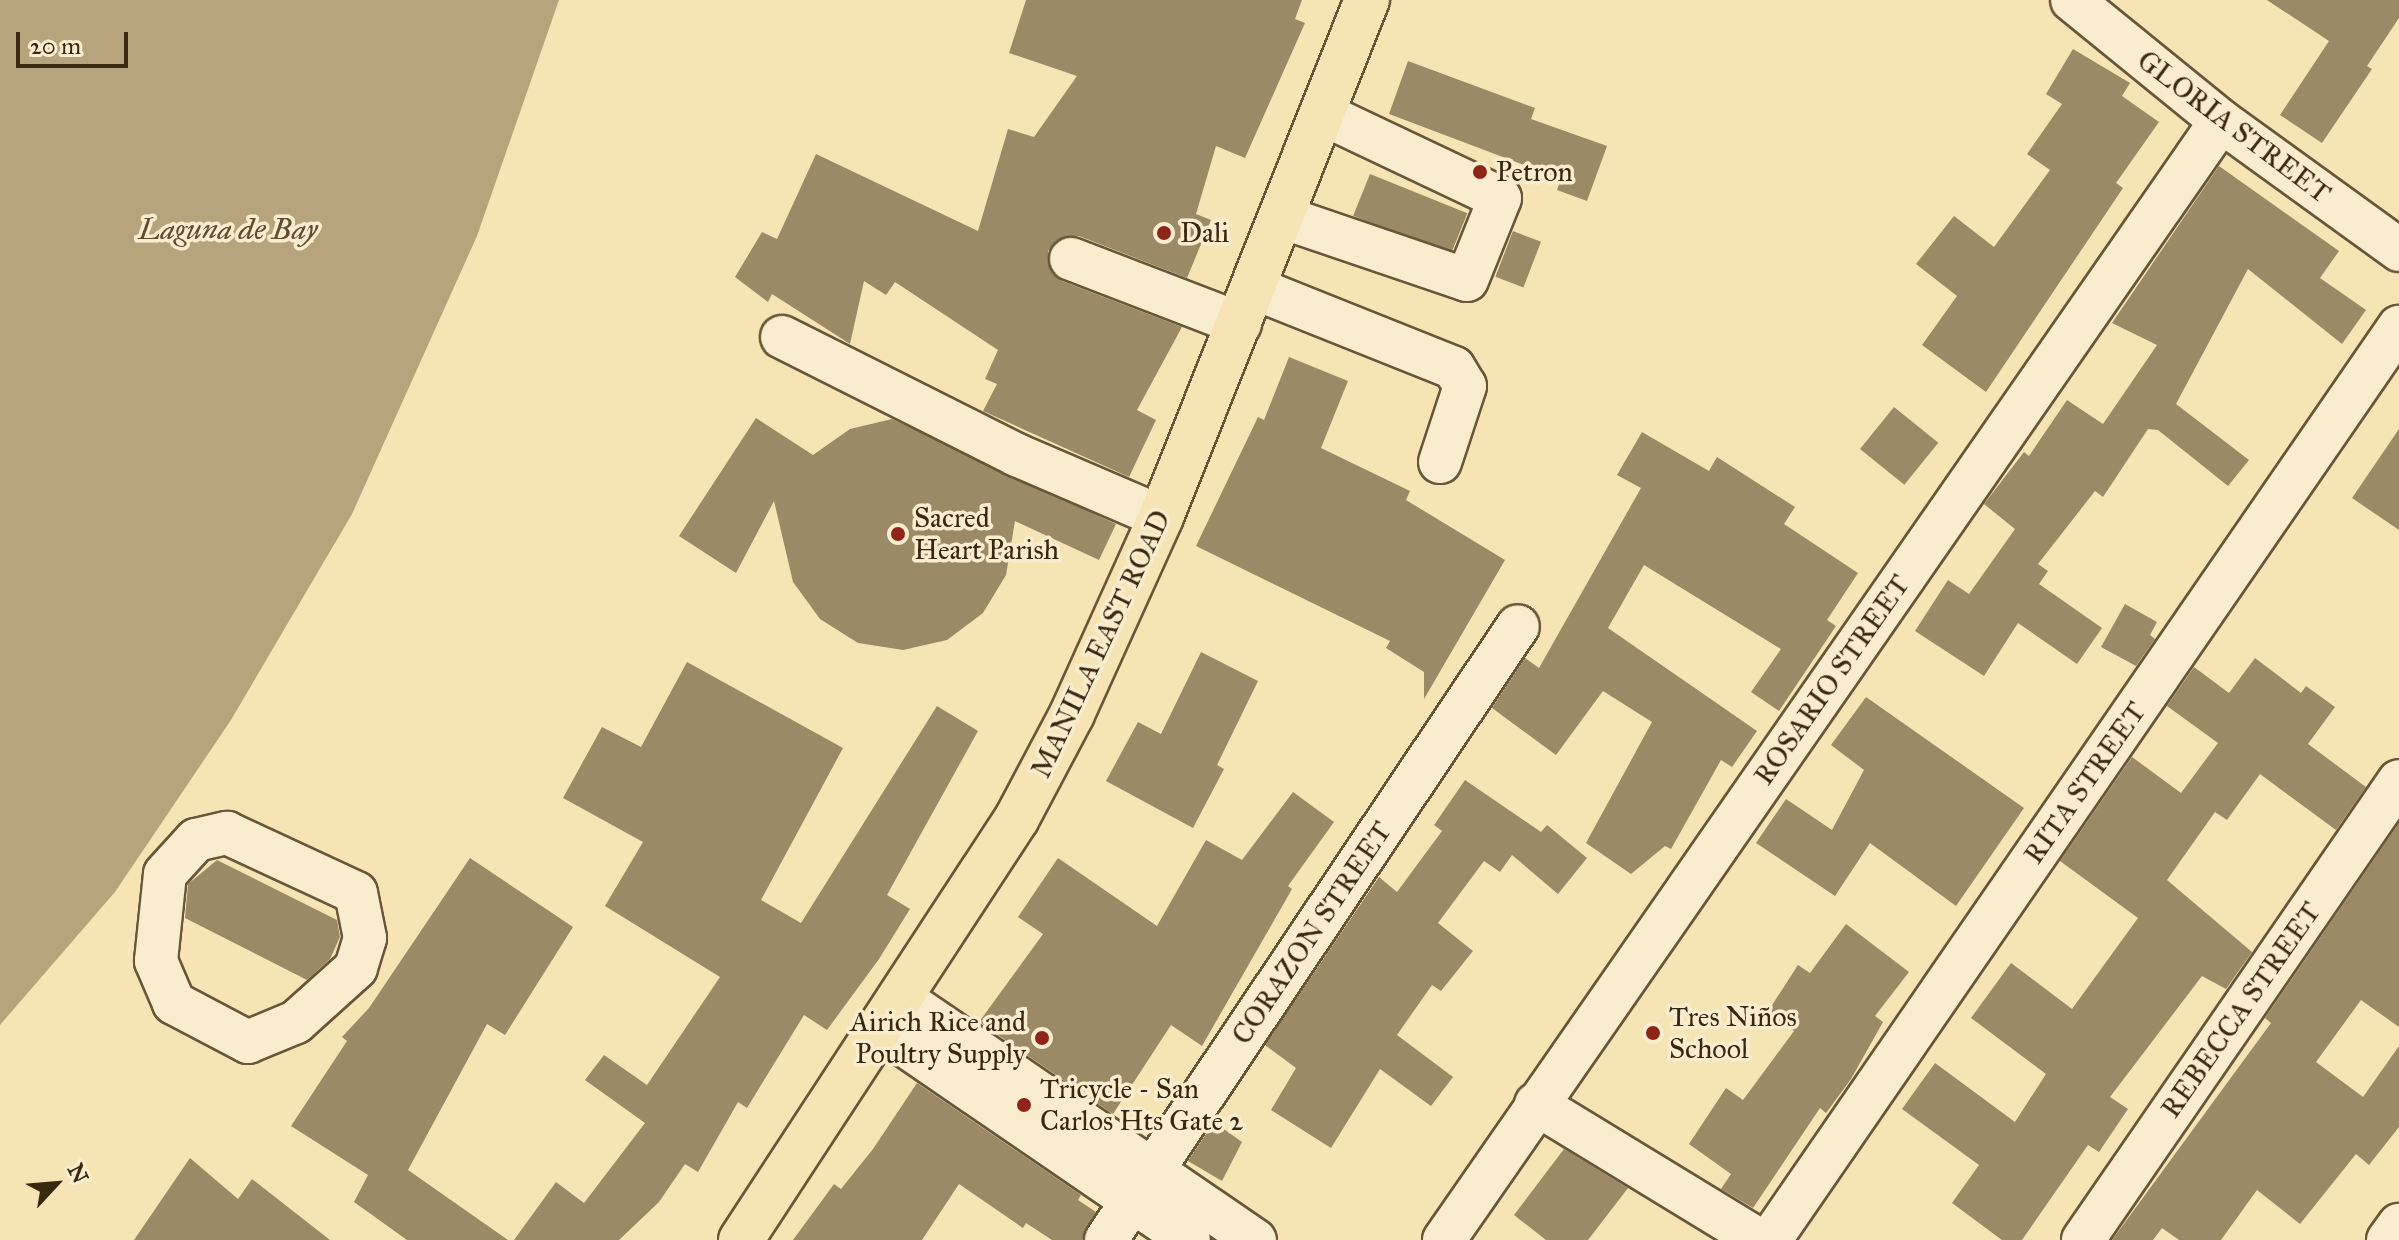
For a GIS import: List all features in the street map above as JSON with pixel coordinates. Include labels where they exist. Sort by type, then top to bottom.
[{"type":"main road","name":"MANILA EAST ROAD","points":[[741,1240],[1017,818],[1124,607],[1367,0]]},
{"type":"street","name":"GLORIA STREET","points":[[2072,0],[2221,121],[2399,250]]},
{"type":"street","points":[[1282,217],[1467,280],[1500,198],[1323,114]]},
{"type":"street","name":"ROSARIO STREET","points":[[1444,1240],[2221,121]]},
{"type":"street","points":[[1071,259],[1247,306],[1454,368],[1465,386],[1440,462]]},
{"type":"street","name":"RITA STREET","points":[[1770,1240],[2399,327]]},
{"type":"street","points":[[782,337],[1017,455],[1161,517]]},
{"type":"street","name":"CORAZON STREET","points":[[1106,1240],[1518,626]]},
{"type":"street","name":"REBECCA STREET","points":[[2083,1240],[2399,781]]},
{"type":"street","points":[[227,833],[356,893],[365,938],[356,968],[296,1022],[248,1042],[174,1003],[156,961],[165,874],[196,840],[227,833]]},
{"type":"street","points":[[891,1014],[1143,1185],[1255,1240]]},
{"type":"street","points":[[1536,1104],[1759,1240]]},
{"type":"street","points":[[1143,1185],[1189,1240]]},
{"type":"street","points":[[2388,1240],[2399,1225]]},
{"type":"water","name":"Laguna de Bay","points":[[0,0],[559,0],[477,236],[352,514],[231,720],[115,892],[0,1025]]},
{"type":"building","points":[[1026,0],[1302,0],[1295,19],[1305,23],[1245,158],[1216,146],[1196,214],[1211,220],[1187,278],[1079,236],[1057,240],[1048,251],[1052,273],[1062,281],[1182,327],[1137,410],[1156,420],[1129,477],[983,411],[997,384],[985,379],[998,350],[895,282],[886,295],[864,281],[850,344],[772,294],[768,302],[735,277],[762,232],[777,239],[816,154],[978,231],[1008,129],[1034,137],[1077,76],[1009,53]]},
{"type":"building","points":[[2267,0],[2399,0],[2399,18],[2367,66],[2372,69],[2322,143],[2280,115],[2329,41]]},
{"type":"building","points":[[2073,49],[2130,83],[2122,96],[2159,122],[2116,183],[2123,188],[1986,392],[1922,345],[1957,296],[1916,264],[1954,216],[1994,247],[2050,170],[2027,154],[2062,104],[2046,94]]},
{"type":"building","points":[[1408,61],[1535,108],[1531,119],[1607,146],[1587,201],[1557,190],[1561,179],[1389,114]]},
{"type":"building","points":[[2219,166],[2339,251],[2320,278],[2366,310],[2342,344],[2248,269],[2176,404],[2249,460],[2228,486],[2158,430],[2148,429],[2103,497],[2095,491],[2038,564],[2048,571],[2039,584],[2102,628],[2077,664],[2018,623],[1984,676],[1915,631],[1948,580],[1969,594],[2015,529],[1984,504],[2024,452],[2029,456],[2067,400],[2103,424],[2157,345],[2112,323]]},
{"type":"building","points":[[1370,174],[1467,213],[1450,255],[1353,216]]},
{"type":"building","points":[[1513,231],[1541,242],[1523,287],[1495,277]]},
{"type":"building","points":[[1289,357],[1348,381],[1321,448],[1410,491],[1406,500],[1505,560],[1424,699],[1424,672],[1386,648],[1390,641],[1196,546],[1258,417],[1264,420]]},
{"type":"building","points":[[1894,407],[1938,443],[1904,485],[1860,449]]},
{"type":"building","name":"Sacred Heart Parish","points":[[756,418],[813,455],[850,429],[892,419],[1116,524],[1099,560],[1015,521],[1006,575],[983,613],[947,640],[903,650],[858,643],[820,619],[793,582],[774,501],[736,573],[679,536]]},
{"type":"building","points":[[2399,429],[2399,530],[2352,498]]},
{"type":"building","points":[[1642,432],[1709,471],[1717,457],[1795,507],[1784,524],[1858,573],[1827,620],[1836,626],[1779,711],[1751,692],[1781,649],[1644,565],[1608,628],[1757,731],[1732,767],[1721,760],[1671,849],[1665,846],[1631,874],[1586,843],[1652,722],[1603,691],[1556,755],[1492,708],[1525,658],[1539,668],[1641,488],[1617,475]]},
{"type":"building","points":[[2125,604],[2157,622],[2150,635],[2155,639],[2136,666],[2101,647]]},
{"type":"building","points":[[1201,652],[1258,681],[1217,765],[1224,769],[1193,828],[1106,781],[1138,722],[1161,734]]},
{"type":"building","points":[[2255,658],[2301,693],[2306,686],[2335,707],[2308,744],[2366,787],[2336,830],[2260,774],[2227,820],[2215,812],[2167,880],[2252,952],[2226,989],[2202,976],[2110,1097],[2128,1109],[2099,1152],[2088,1145],[2022,1240],[2002,1240],[1952,1203],[1979,1165],[1902,1109],[1935,1063],[2015,1122],[2046,1074],[1971,1018],[2011,963],[2072,1009],[2138,918],[2060,861],[2132,757],[2181,793],[2218,743],[2167,706],[2194,667],[2229,693]]},
{"type":"building","points":[[687,662],[843,748],[761,900],[801,923],[937,706],[978,731],[887,895],[910,909],[879,959],[827,1030],[804,1015],[747,1108],[738,1102],[698,1172],[685,1164],[659,1202],[619,1240],[514,1240],[556,1182],[584,1203],[645,1123],[585,1080],[604,1055],[647,1085],[720,977],[605,906],[643,842],[563,798],[602,727],[641,747]]},
{"type":"building","points":[[1866,697],[2024,808],[1956,906],[1870,843],[1835,896],[1756,843],[1786,799],[1832,830],[1864,770],[1831,745]]},
{"type":"building","points":[[1465,780],[1541,832],[1547,825],[1587,858],[1558,894],[1512,855],[1500,872],[1484,861],[1438,923],[1473,951],[1441,991],[1432,985],[1397,1035],[1453,1077],[1431,1106],[1380,1069],[1331,1148],[1271,1110],[1296,1068],[1265,1045],[1379,877],[1397,892],[1442,831],[1434,825]]},
{"type":"building","points":[[1293,792],[1334,822],[1288,886],[1292,889],[1202,1046],[1171,1025],[1113,1114],[979,1022],[1043,934],[1018,917],[1058,858],[1157,926],[1206,840],[1242,860]]},
{"type":"building","points":[[2399,823],[2399,1027],[2361,1000],[2316,1062],[2363,1097],[2399,1046],[2399,1127],[2369,1165],[2356,1154],[2300,1224],[2257,1190],[2221,1240],[2179,1240],[2162,1228],[2153,1240],[2112,1240],[2271,1023],[2265,1018]]},
{"type":"building","points":[[470,858],[573,927],[505,1035],[487,1024],[408,1170],[508,1240],[407,1240],[354,1202],[368,1175],[291,1126],[347,1041],[342,1037],[369,1008]]},
{"type":"building","points":[[217,860],[337,920],[340,937],[330,959],[307,980],[185,918],[188,884]]},
{"type":"building","points":[[1846,924],[1909,972],[1875,1016],[1883,1022],[1851,1079],[1826,1113],[1820,1108],[1753,1208],[1721,1189],[1731,1174],[1689,1144],[1726,1088],[1743,1100],[1794,1031],[1767,1013],[1798,965],[1810,973]]},
{"type":"building","points":[[917,1083],[1081,1195],[1078,1200],[1096,1212],[1082,1240],[1052,1240],[1026,1223],[1023,1228],[959,1184],[922,1240],[793,1240],[834,1184],[841,1189],[873,1149]]},
{"type":"building","points":[[1214,1122],[1242,1142],[1222,1181],[1188,1161]]},
{"type":"building","points":[[1564,1149],[1628,1188],[1588,1240],[1546,1240],[1514,1215]]},
{"type":"building","points":[[190,1158],[238,1199],[252,1179],[330,1240],[134,1240]]},
{"type":"place","name":"Petron","points":[[1480,172]]},
{"type":"place","name":"Dali","points":[[1164,233]]},
{"type":"place","name":"Sacred Heart Parish","points":[[898,534]]},
{"type":"place","name":"Tres Niños School","points":[[1653,1033]]},
{"type":"place","name":"Airich Rice and Poultry Supply","points":[[1042,1038]]},
{"type":"place","name":"Tricycle - San Carlos Hts Gate 2","points":[[1024,1105]]}]
